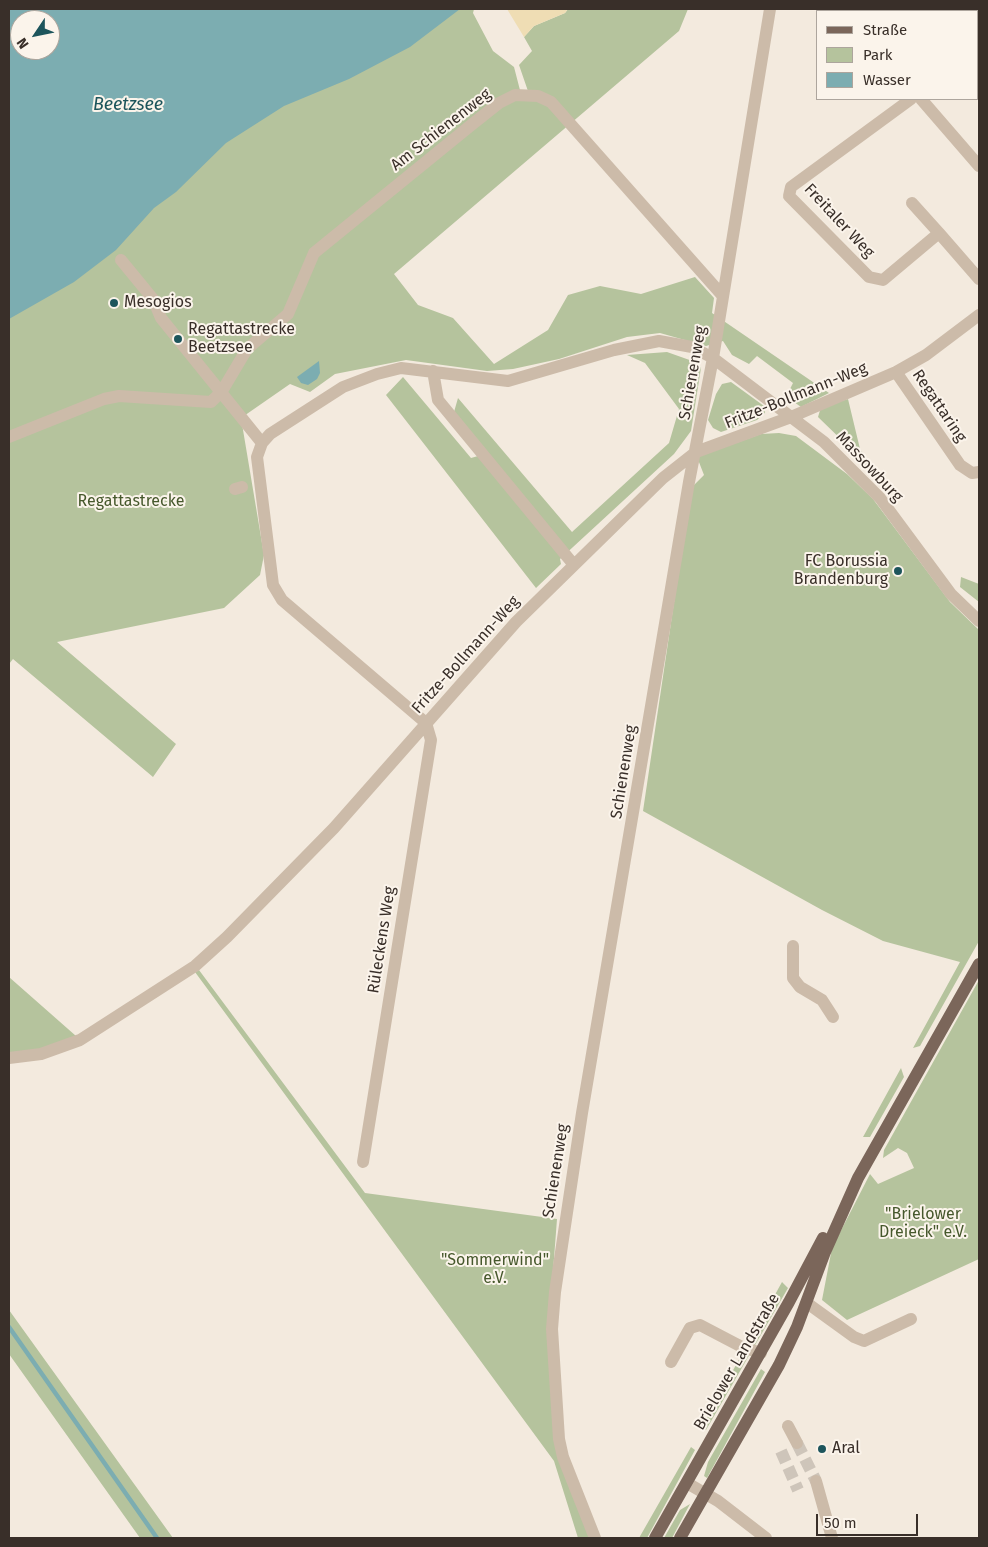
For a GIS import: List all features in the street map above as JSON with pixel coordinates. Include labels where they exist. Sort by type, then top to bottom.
[{"type":"main road","name":"Brielower Landstraße","points":[[680,1538],[779,1365],[807,1304],[846,1202],[979,964]]},
{"type":"main road","name":"Brielower Landstraße","points":[[655,1538],[761,1353],[835,1216],[846,1202]]},
{"type":"street","name":"Schienenweg","points":[[595,1538],[563,1457],[559,1439],[552,1339],[555,1292],[577,1142],[689,482],[713,358],[770,9]]},
{"type":"street","name":"Am Schienenweg","points":[[222,391],[247,349],[288,314],[314,253],[499,103],[515,95],[538,96],[551,102],[722,295]]},
{"type":"street","name":"Freitaler Weg","points":[[910,100],[792,187],[789,196],[869,277],[883,280],[939,233]]},
{"type":"street","points":[[922,100],[979,166]]},
{"type":"street","points":[[912,203],[979,279]]},
{"type":"street","points":[[121,260],[153,300],[161,318],[222,391],[262,443],[257,457],[273,585],[282,600],[426,723]]},
{"type":"street","name":"Fritze-Bollmann-Weg","points":[[9,1058],[41,1054],[80,1040],[195,966],[284,882],[516,622],[663,478],[696,452],[791,417],[896,372],[926,355],[979,315]]},
{"type":"street","name":"Massowburg","points":[[262,443],[270,434],[343,387],[377,374],[401,368],[508,381],[614,350],[659,342],[692,347],[713,358],[824,442],[880,498],[951,594],[979,621]]},
{"type":"street","points":[[434,372],[438,400],[574,565]]},
{"type":"street","name":"Regattaring","points":[[896,372],[960,465],[972,473],[979,472]]},
{"type":"street","points":[[9,437],[104,399],[119,396],[211,402],[222,391]]},
{"type":"street","name":"Rüleckens Weg","points":[[363,1162],[431,740],[426,723]]},
{"type":"street","points":[[792,946],[793,978],[800,987],[822,1000],[834,1017]]},
{"type":"street","points":[[807,1304],[854,1337],[864,1341],[911,1319]]},
{"type":"street","points":[[671,1362],[690,1328],[700,1325],[742,1347],[749,1347],[761,1353]]},
{"type":"street","points":[[788,1426],[797,1443]]},
{"type":"street","points":[[816,1482],[832,1538]]},
{"type":"street","points":[[687,1483],[718,1501],[766,1538]]},
{"type":"green space","name":"Regattastrecke","points":[[9,9],[474,9],[473,13],[493,51],[514,67],[521,94],[529,94],[519,65],[532,51],[524,37],[534,26],[565,13],[568,9],[688,9],[679,31],[394,274],[418,305],[453,318],[494,364],[548,330],[568,295],[600,286],[641,294],[695,277],[714,298],[712,313],[829,393],[801,407],[794,402],[789,391],[793,383],[757,356],[749,364],[732,355],[723,341],[706,346],[660,333],[627,337],[559,359],[513,369],[487,371],[406,360],[335,374],[310,392],[290,384],[241,418],[264,555],[260,575],[224,608],[57,642],[176,744],[153,777],[13,659],[9,664]]},
{"type":"green space","points":[[667,352],[698,363],[701,368],[691,431],[674,454],[560,559],[561,564],[536,588],[386,395],[403,377],[471,458],[478,456],[454,412],[458,398],[572,532],[669,443],[679,409],[645,363],[627,355]]},
{"type":"green space","points":[[731,382],[764,406],[765,413],[757,420],[721,432],[713,428],[708,420],[716,394],[722,384]]},
{"type":"green space","points":[[848,399],[860,449],[895,498],[853,451],[818,417],[821,407]]},
{"type":"green space","points":[[779,433],[796,436],[847,474],[873,499],[950,602],[979,630],[979,941],[920,1046],[913,1048],[960,962],[883,941],[822,910],[643,811],[691,488],[704,475],[697,457],[761,434]]},
{"type":"green space","points":[[961,577],[979,584],[979,602],[960,587]]},
{"type":"green space","name":"\"Sommerwind\" e.V.","points":[[199,970],[365,1193],[557,1219],[548,1337],[554,1417],[599,1538],[578,1538],[554,1461],[195,972]]},
{"type":"green space","points":[[9,977],[76,1036],[39,1050],[9,1053]]},
{"type":"green space","name":"\"Brielower Dreieck\" e.V.","points":[[979,980],[979,1259],[847,1320],[822,1300],[832,1248],[870,1174],[878,1184],[914,1168],[907,1153],[898,1148],[883,1158],[884,1150]]},
{"type":"green space","points":[[901,1068],[904,1077],[870,1137],[863,1137]]},
{"type":"green space","points":[[782,1282],[788,1288],[706,1430],[701,1428]]},
{"type":"green space","points":[[9,1310],[173,1538],[140,1538],[9,1354]]},
{"type":"green space","points":[[761,1369],[765,1372],[707,1478],[704,1476],[708,1462]]},
{"type":"green space","points":[[691,1447],[695,1450],[647,1538],[639,1538]]},
{"type":"green space","points":[[690,1504],[672,1538],[664,1538],[680,1510]]},
{"type":"sand","points":[[507,9],[568,9],[565,13],[534,26],[524,37]]},
{"type":"water","name":"Beetzsee","points":[[9,9],[460,9],[410,47],[349,79],[284,106],[226,143],[176,192],[154,208],[116,250],[74,282],[9,319]]},
{"type":"water","points":[[319,361],[320,373],[317,379],[308,385],[301,383],[297,377]]},
{"type":"waterway","points":[[9,1327],[157,1538]]},
{"type":"tunnel","points":[[797,1443],[816,1481]]},
{"type":"tunnel","points":[[781,1451],[798,1490]]},
{"type":"place","name":"Mesogios","points":[[114,303]]},
{"type":"place","name":"Regattastrecke Beetzsee","points":[[178,339]]},
{"type":"place","name":"FC Borussia Brandenburg","points":[[898,571]]},
{"type":"place","name":"Aral","points":[[822,1449]]}]
